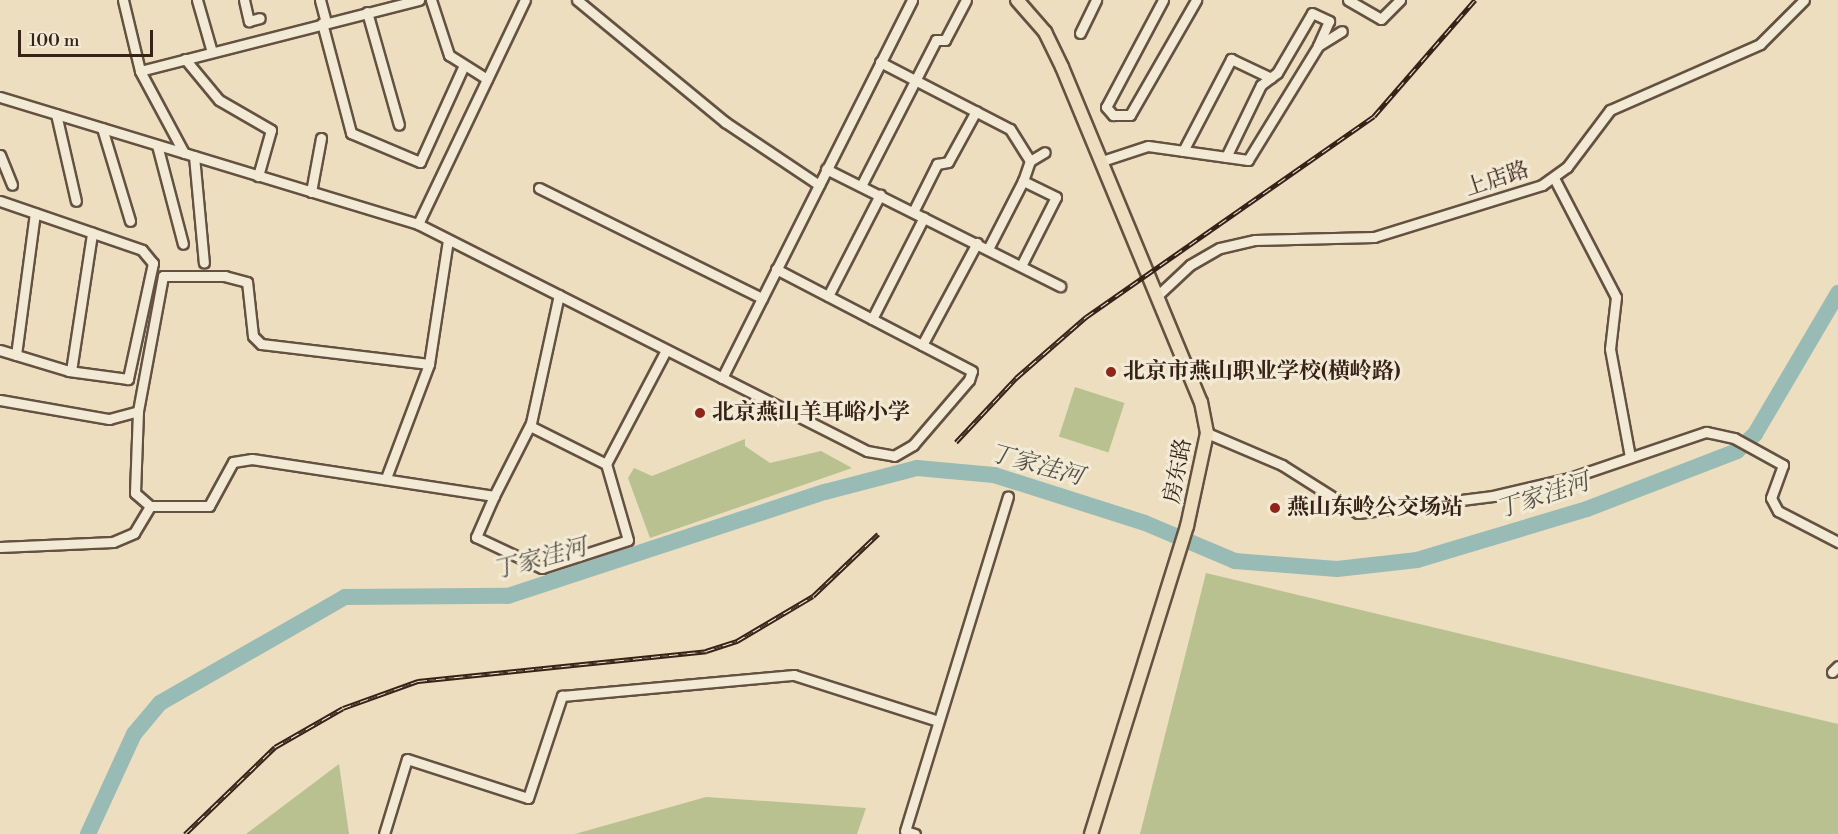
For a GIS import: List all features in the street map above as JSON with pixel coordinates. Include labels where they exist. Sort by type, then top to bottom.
[{"type":"main road","name":"房东路","points":[[1017,0],[1055,49],[1201,402],[1207,433],[1187,526],[1091,834]]},
{"type":"street","points":[[123,0],[140,71],[184,153]]},
{"type":"street","points":[[197,0],[212,52]]},
{"type":"street","points":[[244,0],[249,21],[260,18]]},
{"type":"street","points":[[320,0],[351,133],[420,162],[463,68]]},
{"type":"street","points":[[140,71],[419,0]]},
{"type":"street","points":[[431,0],[449,55],[463,68],[488,79]]},
{"type":"street","points":[[418,224],[525,0]]},
{"type":"street","points":[[577,0],[725,122],[819,185]]},
{"type":"street","points":[[722,378],[912,0]]},
{"type":"street","points":[[861,186],[915,80],[966,0]]},
{"type":"street","points":[[1080,33],[1096,0]]},
{"type":"street","points":[[1164,0],[1106,107],[1113,116],[1130,115],[1196,0]]},
{"type":"street","points":[[1348,0],[1381,19],[1400,0]]},
{"type":"street","name":"上店路","points":[[1157,296],[1190,265],[1220,248],[1255,240],[1374,237],[1521,194],[1554,178],[1610,110],[1760,44],[1804,0]]},
{"type":"street","points":[[367,12],[399,125]]},
{"type":"street","points":[[1102,161],[1148,146],[1183,151],[1226,157],[1248,160],[1318,46],[1329,21],[1312,13],[1271,78],[1261,85],[1226,157]]},
{"type":"street","points":[[1318,46],[1342,31]]},
{"type":"street","points":[[185,59],[219,100],[271,130],[258,176]]},
{"type":"street","points":[[1183,151],[1231,59],[1271,78]]},
{"type":"street","points":[[880,62],[1010,129],[1030,161]]},
{"type":"street","points":[[0,97],[418,224],[867,451],[894,456],[913,445],[947,407],[972,371],[776,269]]},
{"type":"street","points":[[913,212],[936,164],[948,162],[976,111]]},
{"type":"street","points":[[56,114],[76,201]]},
{"type":"street","points":[[102,128],[130,221]]},
{"type":"street","points":[[311,192],[321,138]]},
{"type":"street","points":[[157,145],[183,244]]},
{"type":"street","points":[[988,249],[1023,181],[1030,161],[1045,152]]},
{"type":"street","points":[[0,155],[12,185]]},
{"type":"street","points":[[194,156],[204,263]]},
{"type":"street","points":[[826,169],[1060,286]]},
{"type":"street","points":[[1554,178],[1616,297],[1610,350],[1630,457]]},
{"type":"street","points":[[1022,266],[1056,197],[1023,181]]},
{"type":"street","points":[[539,188],[762,298]]},
{"type":"street","points":[[828,296],[880,195]]},
{"type":"street","points":[[0,201],[142,250],[153,263],[128,379],[71,371],[0,350]]},
{"type":"street","points":[[16,355],[35,213]]},
{"type":"street","points":[[872,319],[924,217]]},
{"type":"street","points":[[71,371],[92,233]]},
{"type":"street","points":[[386,478],[429,364],[448,240]]},
{"type":"street","points":[[922,345],[977,243]]},
{"type":"street","points":[[150,506],[133,484],[138,411],[163,276],[225,276],[247,282],[253,336],[261,344],[429,364]]},
{"type":"street","points":[[559,296],[530,426],[476,537],[542,568],[628,540],[606,464],[666,350]]},
{"type":"street","points":[[0,400],[109,419],[138,411]]},
{"type":"street","points":[[530,426],[606,464]]},
{"type":"street","points":[[1207,433],[1282,465],[1358,513],[1493,496],[1570,478],[1706,432],[1734,438],[1784,465],[1771,498],[1778,511],[1838,542]]},
{"type":"street","points":[[150,506],[212,505],[236,459],[386,478],[494,496]]},
{"type":"street","points":[[915,834],[904,831],[1008,497]]},
{"type":"street","points":[[0,548],[113,542],[134,533],[150,506]]},
{"type":"street","points":[[384,834],[407,759],[528,798],[562,696],[794,675],[939,721]]},
{"type":"green space","points":[[1075,387],[1124,403],[1108,453],[1059,436]]},
{"type":"green space","points":[[745,439],[745,446],[770,463],[821,451],[852,468],[650,538],[628,478],[634,468],[652,476]]},
{"type":"green space","points":[[1206,573],[1838,724],[1838,834],[1140,834]]},
{"type":"green space","points":[[339,764],[349,834],[246,834]]},
{"type":"green space","points":[[706,797],[866,808],[857,834],[575,834]]},
{"type":"waterway","name":"丁家洼河","points":[[88,834],[134,734],[160,703],[345,597],[508,596],[825,492],[917,468],[994,475],[1145,523],[1235,561],[1337,569],[1417,560],[1587,509],[1737,451],[1755,434],[1838,293]]},
{"type":"railway","points":[[956,442],[1016,378],[1086,317],[1374,116],[1475,0]]},
{"type":"railway","points":[[185,834],[275,747],[343,708],[418,681],[706,651],[737,641],[813,596],[878,534]]},
{"type":"place","name":"北京市燕山职业学校(横岭路)","points":[[1111,372]]},
{"type":"place","name":"北京燕山羊耳峪小学","points":[[700,413]]},
{"type":"place","name":"燕山东岭公交场站","points":[[1275,508]]}]
